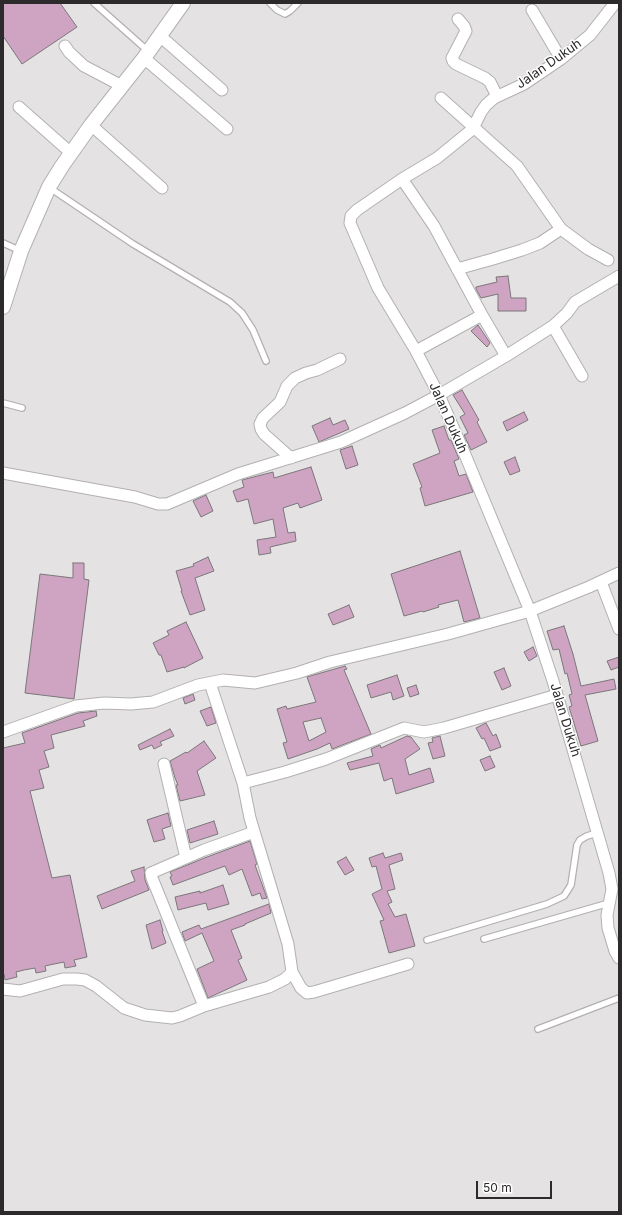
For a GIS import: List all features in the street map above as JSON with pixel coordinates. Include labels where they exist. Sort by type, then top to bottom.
[{"type":"street","points":[[3,305],[21,251],[49,187],[91,125],[146,55],[183,3]]},
{"type":"street","name":"Jalan Dukuh","points":[[615,3],[590,35],[561,59],[524,84],[497,96],[486,105],[474,128],[437,158],[402,179],[357,210],[351,216],[350,223],[378,288],[416,351],[439,395],[530,611],[557,695],[609,873],[612,889],[607,915],[608,928],[615,951],[619,958]]},
{"type":"street","points":[[532,10],[561,59]]},
{"type":"street","points":[[458,20],[466,30],[452,58],[453,61],[456,64],[485,78],[490,82],[497,96]]},
{"type":"street","points":[[160,36],[222,90]]},
{"type":"street","points":[[65,46],[69,52],[84,66],[122,86]]},
{"type":"street","points":[[146,55],[228,129]]},
{"type":"street","points":[[441,98],[517,166],[561,229],[588,249],[608,260]]},
{"type":"street","points":[[19,107],[71,153]]},
{"type":"street","points":[[91,125],[162,188]]},
{"type":"street","points":[[402,179],[434,226],[506,356]]},
{"type":"street","points":[[457,269],[493,260],[522,250],[540,243],[561,229]]},
{"type":"street","points":[[3,473],[135,497],[162,505],[176,501],[238,474],[324,448],[388,422],[439,395],[506,356],[553,326],[567,313],[575,302],[619,276]]},
{"type":"street","points":[[416,351],[482,315]]},
{"type":"street","points":[[553,326],[582,376]]},
{"type":"street","points":[[291,458],[264,434],[260,424],[263,418],[280,402],[287,386],[295,378],[340,359]]},
{"type":"street","points":[[3,732],[76,706],[104,703],[131,704],[153,702],[198,685],[223,680],[255,683],[297,673],[330,662],[448,634],[530,611],[601,582],[619,573]]},
{"type":"street","points":[[601,582],[619,629]]},
{"type":"street","points":[[210,683],[243,782],[250,818],[288,944],[292,972],[301,988],[308,992],[314,992],[408,964]]},
{"type":"street","points":[[243,782],[285,772],[326,759],[404,728],[424,732],[557,695]]},
{"type":"street","points":[[164,764],[186,858]]},
{"type":"street","points":[[204,1006],[151,875],[153,871],[254,832]]},
{"type":"street","points":[[3,989],[20,991],[56,981],[77,979],[85,980],[96,986],[124,1008],[145,1015],[172,1018],[204,1006],[268,986],[285,979],[292,972]]},
{"type":"lane","points":[[94,3],[146,55]]},
{"type":"lane","points":[[270,3],[277,10],[285,14],[298,3]]},
{"type":"lane","points":[[49,187],[133,244],[230,302],[242,313],[253,330],[266,361]]},
{"type":"lane","points":[[3,243],[21,251]]},
{"type":"lane","points":[[3,403],[22,408]]},
{"type":"lane","points":[[427,940],[547,904],[564,896],[571,885],[576,845],[580,840],[587,836],[597,833]]},
{"type":"lane","points":[[484,939],[609,903]]},
{"type":"lane","points":[[538,1029],[619,998]]},
{"type":"building","points":[[3,3],[60,3],[77,27],[22,64],[3,36]]},
{"type":"building","points":[[508,276],[511,298],[526,298],[526,311],[498,311],[498,294],[481,298],[476,289],[476,287],[497,282],[496,277]]},
{"type":"building","points":[[478,325],[490,343],[487,347],[471,331]]},
{"type":"building","points":[[462,390],[479,420],[477,422],[487,442],[471,450],[464,435],[468,433],[460,417],[465,414],[453,395]]},
{"type":"building","points":[[524,412],[528,420],[507,431],[503,422]]},
{"type":"building","points":[[330,418],[333,425],[345,420],[349,429],[319,442],[312,426]]},
{"type":"building","points":[[444,426],[449,440],[451,440],[459,459],[454,461],[459,476],[466,474],[473,492],[425,506],[420,488],[422,487],[413,464],[440,453],[432,430]]},
{"type":"building","points":[[352,446],[358,465],[346,469],[340,450]]},
{"type":"building","points":[[515,457],[520,471],[510,475],[504,462]]},
{"type":"building","points":[[311,467],[322,500],[300,508],[298,503],[283,508],[288,533],[295,532],[296,541],[270,547],[271,553],[259,555],[257,540],[276,537],[273,519],[254,524],[248,499],[237,502],[233,491],[244,487],[242,480],[273,472],[274,478]]},
{"type":"building","points":[[206,495],[213,511],[201,517],[193,501]]},
{"type":"building","points":[[460,551],[480,618],[464,622],[458,600],[438,605],[439,607],[423,612],[404,616],[391,574]]},
{"type":"building","points":[[208,557],[214,571],[195,578],[205,610],[190,615],[181,591],[176,571],[194,566],[193,564]]},
{"type":"building","points":[[73,563],[84,563],[84,579],[89,580],[74,699],[25,693],[40,574],[73,578]]},
{"type":"building","points":[[349,605],[354,617],[333,625],[328,614]]},
{"type":"building","points":[[186,622],[203,658],[184,668],[167,672],[161,655],[159,655],[153,643],[169,635],[167,631]]},
{"type":"building","points":[[564,626],[581,686],[614,679],[616,689],[585,695],[598,741],[581,746],[569,707],[572,706],[569,695],[572,694],[567,673],[565,674],[559,649],[553,650],[547,631]]},
{"type":"building","points":[[533,647],[537,656],[529,661],[524,652]]},
{"type":"building","points":[[619,657],[619,667],[611,670],[607,661]]},
{"type":"building","points":[[345,666],[347,669],[344,670],[371,734],[332,749],[330,743],[288,759],[283,743],[287,742],[277,709],[286,706],[287,709],[316,702],[307,677]],"holes":[[[321,718],[326,732],[309,741],[303,722]]]},
{"type":"building","points":[[504,668],[511,686],[502,690],[494,672]]},
{"type":"building","points":[[397,675],[404,696],[393,700],[391,692],[371,698],[367,685]]},
{"type":"building","points":[[416,685],[419,694],[410,697],[407,688]]},
{"type":"building","points":[[193,694],[195,700],[185,704],[183,698]]},
{"type":"building","points":[[211,707],[216,723],[207,726],[200,711]]},
{"type":"building","points":[[96,711],[97,716],[83,721],[85,726],[51,735],[54,748],[44,751],[49,767],[39,770],[44,788],[30,791],[52,878],[70,875],[87,957],[74,960],[76,966],[65,968],[64,962],[45,966],[46,971],[36,973],[35,968],[16,972],[17,977],[5,980],[3,974],[3,748],[25,743],[22,733],[78,713]]},
{"type":"building","points":[[486,723],[493,736],[496,734],[501,747],[490,751],[484,738],[482,739],[476,728]]},
{"type":"building","points":[[170,729],[174,736],[160,742],[162,745],[154,749],[152,745],[140,750],[138,745]]},
{"type":"building","points":[[407,736],[411,737],[420,749],[405,759],[409,775],[430,768],[434,782],[396,794],[392,778],[384,781],[379,763],[350,770],[347,763],[373,756],[371,749],[380,745],[381,748]]},
{"type":"building","points":[[440,736],[445,756],[433,759],[428,743],[433,742],[432,738]]},
{"type":"building","points":[[204,741],[216,758],[197,771],[205,795],[180,801],[176,785],[178,785],[170,761],[186,752],[187,753]]},
{"type":"building","points":[[490,756],[495,767],[485,771],[480,760]]},
{"type":"building","points":[[168,813],[171,826],[162,829],[165,839],[154,842],[147,820]]},
{"type":"building","points":[[214,821],[218,834],[190,843],[187,830]]},
{"type":"building","points":[[250,841],[257,864],[255,865],[267,898],[262,899],[260,893],[252,896],[242,869],[229,875],[225,866],[173,885],[170,872]]},
{"type":"building","points":[[383,853],[385,858],[401,853],[403,860],[389,865],[395,889],[387,891],[392,902],[388,904],[395,917],[406,914],[415,946],[389,953],[380,921],[384,920],[372,894],[382,889],[376,866],[372,867],[369,858]]},
{"type":"building","points":[[346,857],[354,870],[345,875],[337,862]]},
{"type":"building","points":[[144,867],[145,880],[149,890],[102,909],[97,896],[135,881],[131,871]]},
{"type":"building","points":[[223,885],[229,904],[208,910],[206,903],[178,910],[175,897],[200,891],[200,893]]},
{"type":"building","points":[[269,904],[271,913],[231,930],[242,958],[238,960],[247,980],[208,998],[197,969],[214,961],[202,933],[185,941],[182,932],[199,925],[201,929]]},
{"type":"building","points":[[160,920],[166,943],[152,949],[146,925]]}]
